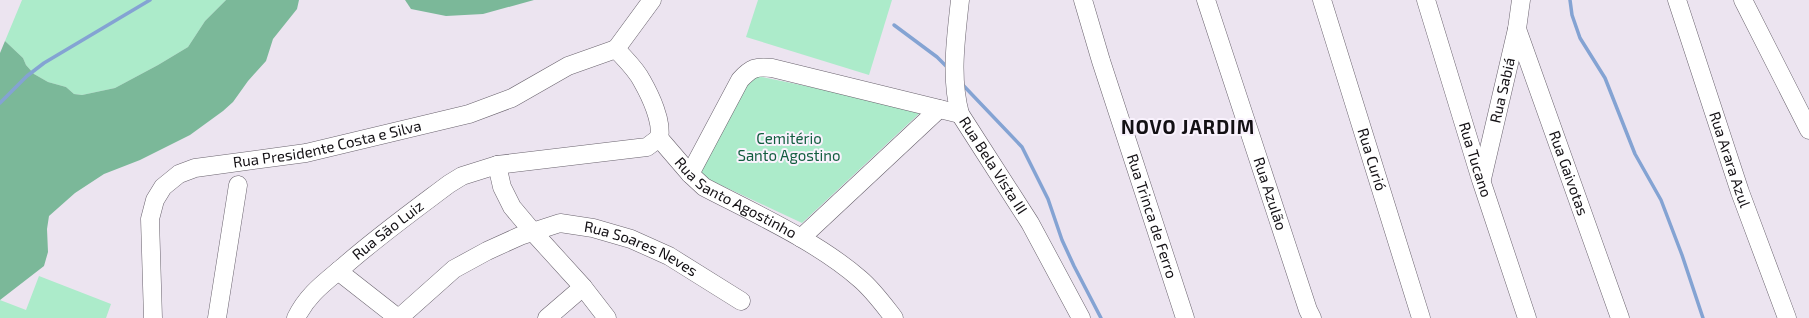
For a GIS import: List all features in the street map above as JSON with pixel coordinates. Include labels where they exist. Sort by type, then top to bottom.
[{"type":"street","points":[[607,318],[583,287],[512,207],[502,187],[497,165],[647,147],[659,138],[661,130],[660,122],[642,80],[616,49],[652,0]]},
{"type":"street","name":"Rua Bela Vista III","points":[[960,0],[954,82],[955,97],[960,114],[1030,223],[1081,318]]},
{"type":"street","name":"Rua Trinca de Ferro","points":[[1083,0],[1101,61],[1185,318]]},
{"type":"street","name":"Rua Azulão","points":[[1206,0],[1308,310],[1312,318]]},
{"type":"street","name":"Rua Curió","points":[[1322,0],[1421,318]]},
{"type":"street","name":"Rua Tucano","points":[[1426,0],[1527,318]]},
{"type":"street","name":"Rua Sabiá","points":[[1482,180],[1518,29],[1521,0]]},
{"type":"street","name":"Rua Arara Azul","points":[[1677,0],[1740,192],[1787,318]]},
{"type":"street","points":[[1743,0],[1809,130]]},
{"type":"street","name":"Rua Gaivotas","points":[[1518,29],[1620,318]]},
{"type":"street","name":"Rua Presidente Costa e Silva","points":[[152,318],[150,219],[155,200],[163,187],[179,174],[195,168],[306,153],[469,114],[512,98],[568,66],[616,49]]},
{"type":"street","points":[[690,174],[740,80],[749,70],[760,67],[772,68],[960,114]]},
{"type":"street","points":[[801,238],[939,109]]},
{"type":"street","name":"Rua Santo Agostinho","points":[[659,138],[690,174],[704,187],[801,238],[835,260],[860,279],[894,318]]},
{"type":"street","name":"Rua São Luiz","points":[[296,318],[304,303],[338,271],[365,248],[449,184],[462,176],[497,165]]},
{"type":"street","points":[[217,318],[238,185]]},
{"type":"street","name":"Rua Soares Neves","points":[[399,318],[454,269],[487,251],[520,236],[560,223],[593,228],[630,239],[669,256],[741,301]]},
{"type":"street","points":[[338,271],[399,318]]},
{"type":"street","points":[[547,318],[583,287]]},
{"type":"green space","points":[[22,0],[226,0],[205,21],[188,47],[115,88],[82,95],[74,94],[66,87],[48,82],[34,74],[26,65],[23,58],[5,41]]},
{"type":"green space","points":[[226,0],[299,0],[297,9],[273,39],[266,61],[248,81],[233,102],[190,135],[140,160],[104,174],[75,193],[49,216],[47,229],[48,252],[44,266],[0,300],[0,53],[5,41],[23,58],[26,65],[34,74],[48,82],[66,87],[74,94],[82,95],[115,88],[188,47],[205,21]]},
{"type":"green space","points":[[405,0],[534,0],[483,14],[446,16],[411,9]]},
{"type":"green space","points":[[758,0],[892,0],[869,75],[746,37]]},
{"type":"green space","name":"Cemitério Santo Agostino","points":[[742,73],[923,110],[802,223],[693,172]]},
{"type":"green space","points":[[39,276],[111,304],[106,318],[0,318],[0,300],[26,310]]},
{"type":"waterway","points":[[0,103],[27,76],[44,63],[150,0]]},
{"type":"waterway","points":[[1570,0],[1572,15],[1580,38],[1605,78],[1635,154],[1661,200],[1682,255],[1703,318]]},
{"type":"waterway","points":[[894,25],[937,57],[949,69]]},
{"type":"waterway","points":[[961,83],[1022,147],[1048,199],[1062,240],[1074,266],[1101,318]]},
{"type":"district","name":"NOVO JARDIM","points":[[1188,127]]}]
